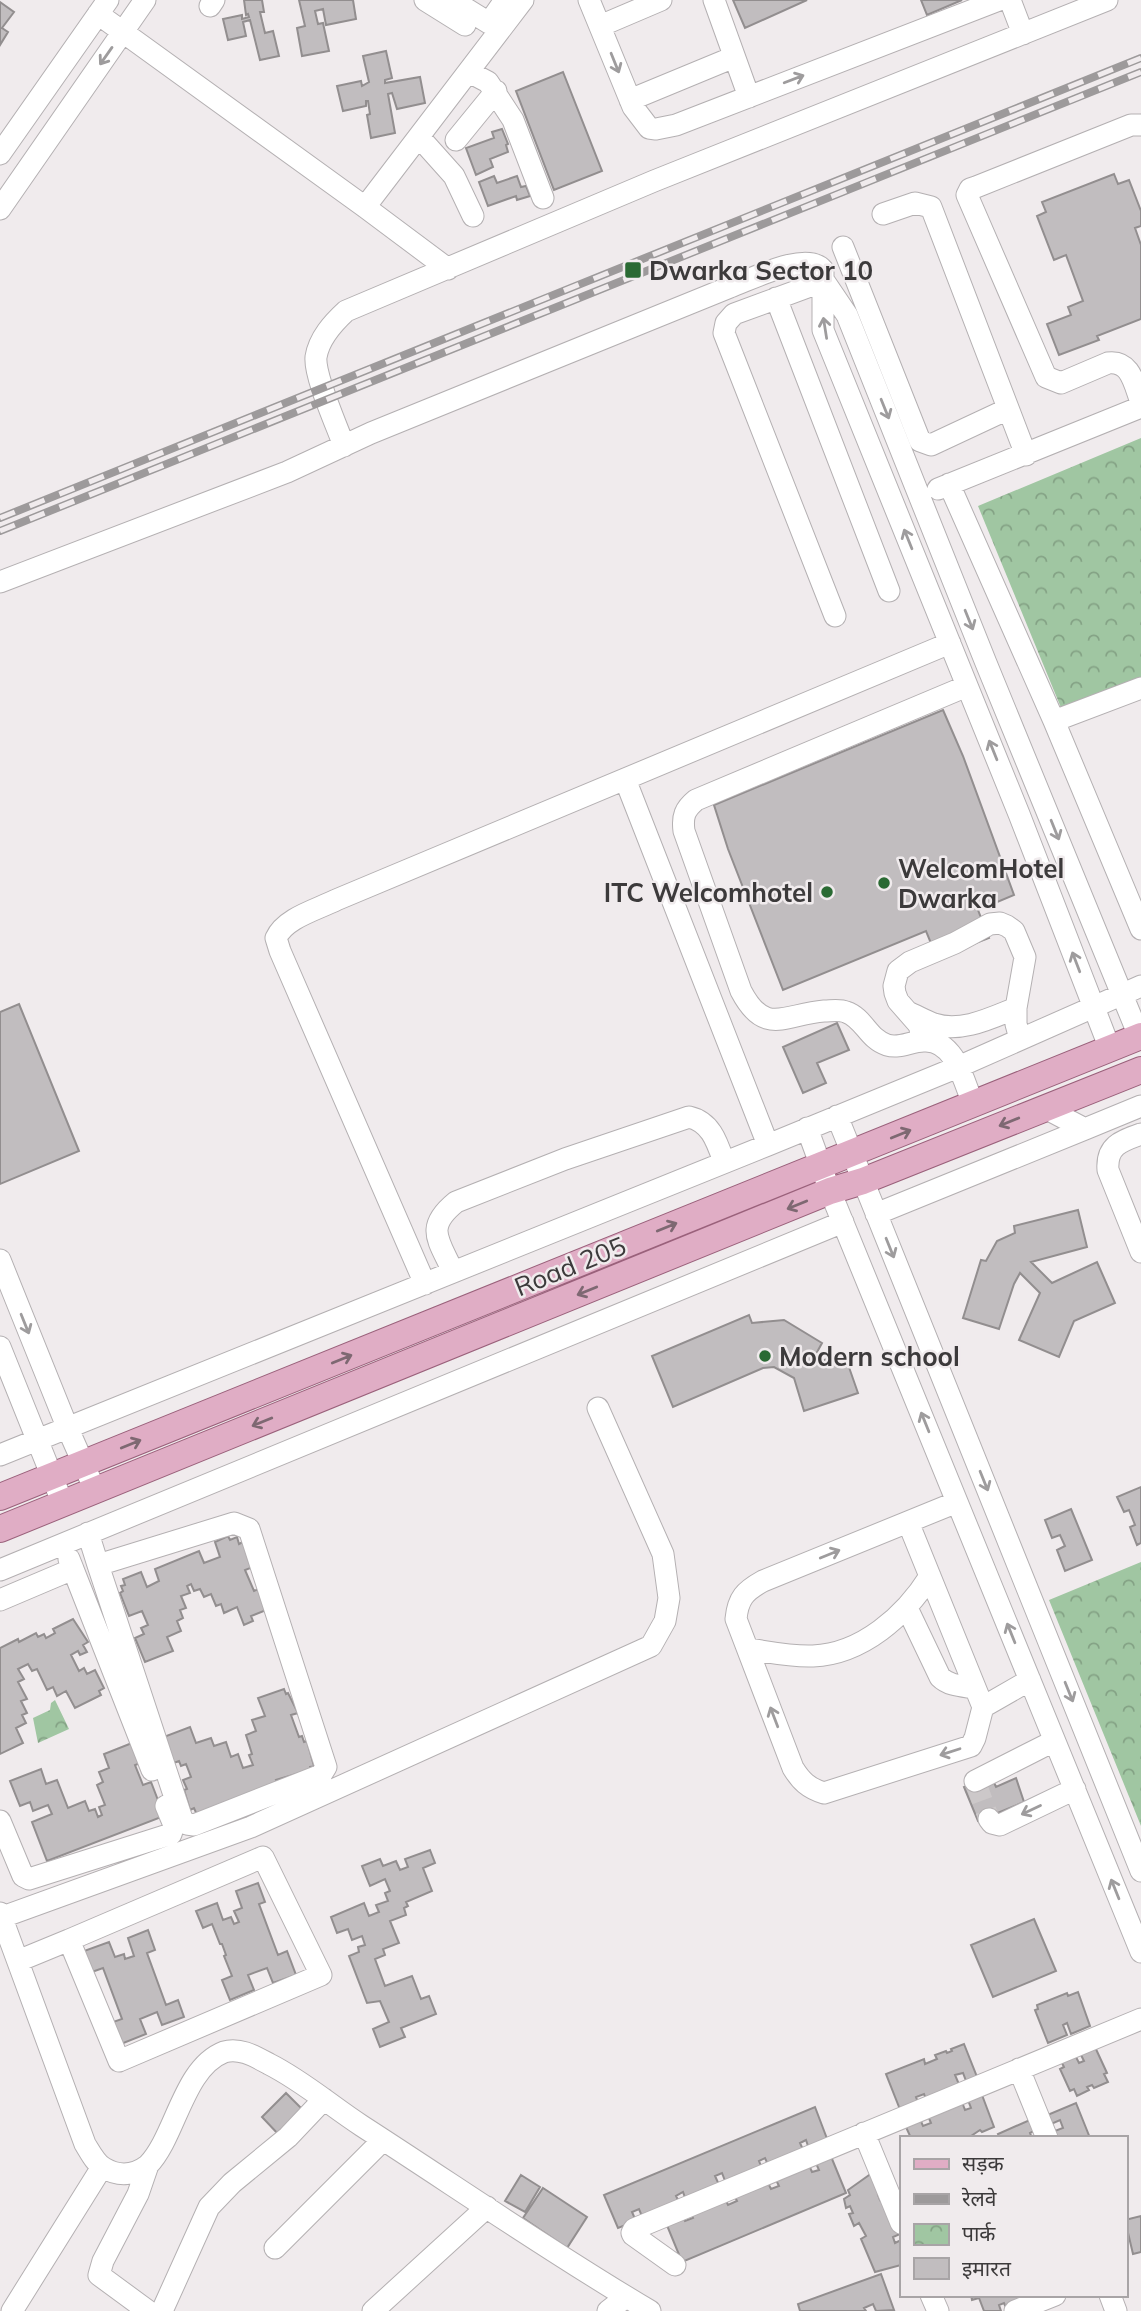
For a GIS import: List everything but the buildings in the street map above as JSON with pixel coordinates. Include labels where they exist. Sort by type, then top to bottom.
[{"type":"main road","name":"Road 205","points":[[0,1497],[1140,1036]]},
{"type":"main road","name":"Road 205","points":[[0,1529],[830,1191],[863,1181],[1141,1070]]},
{"type":"street","points":[[425,0],[469,27]]},
{"type":"street","points":[[452,0],[489,23],[505,0]]},
{"type":"street","points":[[365,207],[523,0]]},
{"type":"street","points":[[589,0],[639,118],[649,128],[656,129],[676,125],[999,0]]},
{"type":"street","points":[[600,26],[661,0]]},
{"type":"street","points":[[713,0],[749,97]]},
{"type":"street","points":[[1010,0],[1023,34]]},
{"type":"street","points":[[344,446],[318,373],[316,358],[332,324],[346,311],[654,181],[1107,0]]},
{"type":"street","points":[[0,209],[122,32],[137,3]]},
{"type":"street","points":[[0,154],[103,7],[122,32],[447,269]]},
{"type":"street","points":[[630,100],[734,57]]},
{"type":"street","points":[[469,72],[488,82],[513,120],[543,198]]},
{"type":"street","points":[[456,140],[495,91]]},
{"type":"street","points":[[919,496],[1026,455],[1141,404],[1128,370],[1122,364],[1108,363],[1060,383],[1046,377],[967,195],[970,189],[1002,176],[1131,125],[1141,125]]},
{"type":"street","points":[[419,138],[454,176],[473,216]]},
{"type":"street","points":[[883,214],[915,203],[931,207],[1026,455]]},
{"type":"street","points":[[843,247],[920,441],[930,445],[1009,409]]},
{"type":"street","points":[[0,582],[288,472],[627,328],[789,265],[813,262],[818,264],[823,270],[824,281],[823,330],[1110,1049]]},
{"type":"street","points":[[824,281],[734,314],[726,323],[724,334],[835,616]]},
{"type":"street","points":[[824,281],[847,315],[919,496],[1132,990],[1140,1036]]},
{"type":"street","points":[[776,298],[888,591]]},
{"type":"street","points":[[949,484],[1055,721],[1141,929]]},
{"type":"street","points":[[425,1284],[276,938],[286,924],[336,900],[950,643]]},
{"type":"street","points":[[967,686],[696,800],[687,807],[682,819],[741,992],[750,1009],[761,1017],[777,1021],[811,1012],[842,1010],[854,1015],[873,1037],[885,1044],[897,1046],[935,1041],[946,1048],[958,1067],[973,1104]]},
{"type":"street","points":[[1055,721],[1141,688]]},
{"type":"street","points":[[625,779],[768,1145]]},
{"type":"street","points":[[923,1041],[919,1025],[898,1001],[894,986],[898,971],[904,965],[956,943],[989,924],[1000,923],[1014,931],[1025,957],[1016,1008],[1020,1039]]},
{"type":"street","points":[[0,1455],[958,1067],[1132,990]]},
{"type":"street","points":[[908,1012],[948,1027],[965,1026],[1016,1008]]},
{"type":"street","points":[[876,1214],[1141,1106]]},
{"type":"street","points":[[1045,1108],[1084,1129]]},
{"type":"street","points":[[836,1116],[1141,1871]]},
{"type":"street","points":[[453,1272],[436,1228],[445,1211],[456,1202],[565,1159],[689,1117],[708,1126],[718,1143],[724,1162]]},
{"type":"street","points":[[807,1128],[830,1191],[1141,1952]]},
{"type":"street","points":[[1141,1134],[1119,1142],[1112,1149],[1107,1164],[1141,1252]]},
{"type":"street","points":[[0,1570],[843,1222]]},
{"type":"street","points":[[0,1260],[95,1490]]},
{"type":"street","points":[[0,1347],[62,1504]]},
{"type":"street","points":[[148,2165],[137,2174],[118,2173],[102,2167],[85,2144],[1,1916],[251,1827],[651,1646],[665,1621],[669,1598],[663,1554],[598,1408]]},
{"type":"street","points":[[908,1522],[979,1698],[975,1738],[971,1746],[824,1793],[811,1789],[801,1781],[793,1768],[736,1619],[740,1598],[763,1581],[957,1502]]},
{"type":"street","points":[[88,1533],[98,1565],[182,1819],[187,1824],[194,1825],[321,1775],[325,1771],[326,1766],[249,1528],[233,1522],[98,1565]]},
{"type":"street","points":[[0,1821],[26,1879],[171,1835],[173,1830],[174,1825],[63,1543]]},
{"type":"street","points":[[0,1600],[73,1569]]},
{"type":"street","points":[[748,1649],[812,1656],[847,1649],[868,1639],[907,1608],[930,1576]]},
{"type":"street","points":[[907,1608],[944,1682],[979,1698],[1030,1680]]},
{"type":"street","points":[[975,1781],[1055,1741]]},
{"type":"street","points":[[989,1819],[1000,1825],[1075,1789]]},
{"type":"street","points":[[18,1961],[263,1857],[321,1975],[119,2061],[69,1940]]},
{"type":"street","points":[[675,2265],[633,2235],[634,2229],[1141,2019]]},
{"type":"street","points":[[148,2311],[99,2275],[103,2260],[138,2194],[148,2165],[194,2082],[206,2063],[224,2052],[235,2050],[248,2053],[272,2065],[383,2140],[650,2311]]},
{"type":"street","points":[[1019,2069],[1046,2136]]},
{"type":"street","points":[[162,2311],[209,2207],[232,2183],[288,2137],[324,2099]]},
{"type":"street","points":[[864,2133],[900,2221]]},
{"type":"street","points":[[275,2248],[383,2140]]},
{"type":"street","points":[[12,2311],[102,2167]]},
{"type":"street","points":[[373,2311],[487,2207]]},
{"type":"street","points":[[608,2311],[626,2297]]},
{"type":"street","points":[[1015,2311],[1050,2297]]},
{"type":"green space","points":[[1141,438],[1141,683],[1064,715],[978,506]]},
{"type":"green space","points":[[1141,1562],[1141,1826],[1049,1600]]},
{"type":"green space","points":[[55,1700],[69,1729],[38,1743],[33,1718],[50,1710],[51,1703]]},
{"type":"tunnel","points":[[975,1781],[989,1819]]},
{"type":"railway","points":[[0,518],[1141,58]]},
{"type":"railway","points":[[0,531],[1141,72]]},
{"type":"place","name":"Dwarka Sector 10","points":[[633,270]]},
{"type":"place","name":"WelcomHotel Dwarka","points":[[884,883]]},
{"type":"place","name":"ITC Welcomhotel","points":[[827,892]]},
{"type":"place","name":"Modern school","points":[[765,1356]]}]
